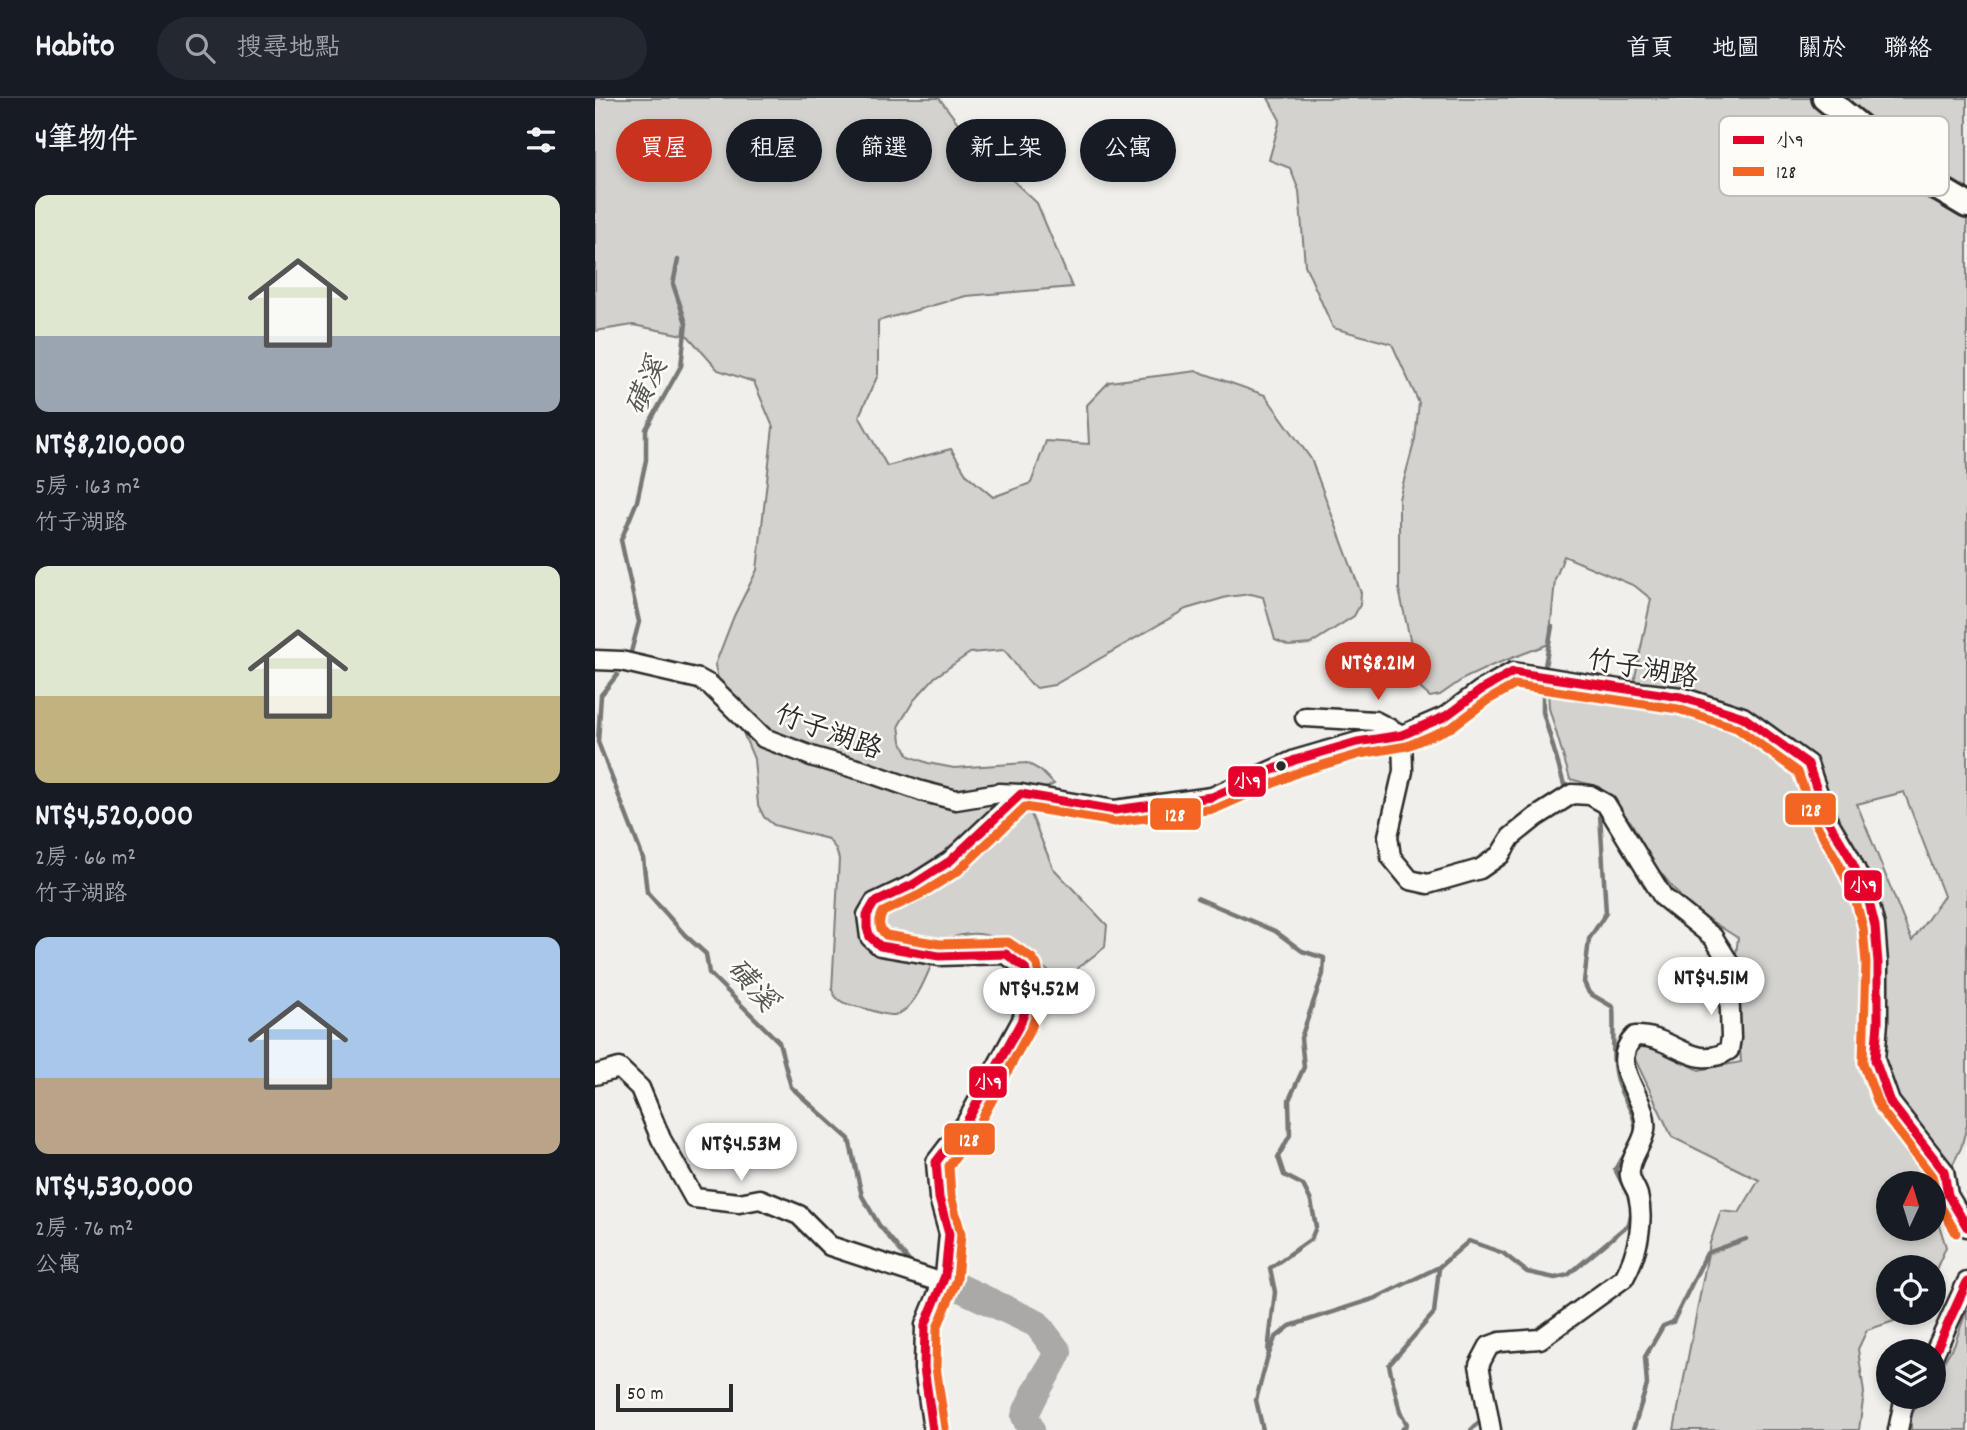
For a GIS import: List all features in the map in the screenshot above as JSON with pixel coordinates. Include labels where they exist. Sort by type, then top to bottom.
[{"type":"main road","points":[[1825,98],[1847,116]]},
{"type":"main road","points":[[1949,194],[1967,205]]},
{"type":"street","name":"竹子湖路","points":[[595,660],[621,661],[699,679],[710,685],[764,738],[921,791],[956,800],[999,793],[1021,794],[1115,810],[1212,797],[1295,760],[1357,742],[1402,735],[1446,716],[1481,690],[1513,672],[1681,697],[1743,717],[1808,764],[1827,819],[1867,894],[1875,926],[1878,1022],[1875,1060],[1890,1102],[1944,1171],[1948,1195],[1967,1227]]},
{"type":"street","points":[[1305,717],[1375,721],[1402,735],[1403,771],[1388,836],[1391,857],[1410,880],[1428,884],[1480,869],[1500,855],[1511,837],[1536,817],[1572,794],[1590,795],[1607,804],[1663,897],[1713,937],[1728,961],[1731,1038],[1729,1050],[1718,1058],[1704,1059],[1649,1035],[1635,1036],[1625,1045],[1626,1069],[1643,1111],[1645,1130],[1629,1170],[1641,1212],[1632,1264],[1624,1278],[1540,1339],[1500,1342],[1489,1346],[1479,1365],[1491,1430]]},
{"type":"street","points":[[933,1430],[924,1368],[925,1325],[943,1283],[949,1234],[939,1198],[936,1162],[966,1123],[1021,1022],[1028,1003],[1029,986],[1025,968],[1006,954],[939,956],[880,946],[870,937],[867,915],[874,902],[915,884],[950,861],[1021,794]]},
{"type":"street","points":[[595,1075],[619,1068],[634,1080],[640,1088],[661,1139],[694,1198],[739,1203],[760,1199],[799,1215],[830,1246],[943,1283]]},
{"type":"street","points":[[1943,1339],[1967,1282]]},
{"type":"street","points":[[1898,1430],[1902,1409]]},
{"type":"shaded area","points":[[595,98],[939,98],[955,119],[946,119],[946,182],[1015,182],[1037,203],[1072,287],[966,296],[878,321],[878,375],[859,416],[887,466],[951,449],[967,475],[993,497],[1031,483],[1046,441],[1089,444],[1087,405],[1109,382],[1197,371],[1265,395],[1311,459],[1361,593],[1360,605],[1354,616],[1310,644],[1289,646],[1275,640],[1263,597],[1251,594],[1227,597],[1186,609],[1054,685],[1037,688],[1004,650],[970,653],[935,677],[914,700],[899,725],[901,741],[909,756],[954,768],[1027,763],[1040,770],[1054,784],[1040,791],[1030,812],[1053,868],[1107,925],[1105,947],[1061,981],[1004,942],[989,936],[957,936],[940,944],[916,996],[902,1012],[894,1015],[883,1014],[844,1003],[832,990],[839,859],[836,849],[828,839],[774,825],[764,817],[758,805],[754,759],[742,730],[725,712],[715,665],[734,616],[757,570],[773,427],[754,382],[718,370],[688,336],[633,325],[595,331]]},
{"type":"shaded area","points":[[1268,98],[1816,98],[1840,116],[1719,116],[1719,196],[1947,196],[1967,211],[1967,1125],[1961,1148],[1946,1178],[1946,1171],[1876,1171],[1876,1241],[1944,1241],[1946,1247],[1942,1255],[1876,1255],[1876,1325],[1882,1325],[1867,1330],[1858,1349],[1864,1393],[1859,1430],[1674,1430],[1710,1243],[1721,1211],[1739,1213],[1759,1180],[1672,1137],[1635,1059],[1635,1052],[1639,1046],[1647,1044],[1699,1070],[1741,1062],[1734,970],[1738,938],[1689,907],[1655,866],[1631,822],[1599,787],[1570,779],[1549,708],[1548,690],[1553,685],[1610,696],[1634,682],[1651,599],[1635,586],[1564,556],[1555,580],[1549,644],[1463,679],[1440,695],[1430,697],[1421,689],[1399,590],[1399,499],[1415,439],[1419,403],[1392,344],[1333,328],[1305,265],[1299,191],[1290,168],[1269,160],[1280,120]],"holes":[[[1904,792],[1944,896],[1912,941],[1857,804]]]},
{"type":"shaded area","points":[[1835,98],[1967,98],[1967,197],[1949,184],[1949,116],[1859,116]]},
{"type":"shaded area","points":[[1967,1309],[1967,1430],[1911,1430],[1911,1415],[1915,1409],[1946,1409],[1946,1358],[1955,1343]]},
{"type":"waterway","name":"磺溪","points":[[631,652],[639,622],[621,540],[637,501],[646,460],[646,429],[681,366],[686,323],[673,284],[678,260]]},
{"type":"waterway","points":[[1545,666],[1552,626]]},
{"type":"waterway","name":"磺溪","points":[[617,675],[601,695],[598,742],[643,858],[647,892],[685,935],[706,954],[709,973],[779,1042],[791,1087],[849,1139],[862,1196],[879,1225],[913,1266]]},
{"type":"waterway","points":[[1543,690],[1543,712],[1565,788]]},
{"type":"waterway","points":[[1263,1430],[1256,1400],[1275,1338],[1290,1326],[1376,1298],[1439,1267],[1469,1241],[1503,1253],[1527,1272],[1555,1278],[1568,1275],[1629,1224],[1633,1205],[1615,1169],[1634,1140],[1635,1122],[1616,1075],[1613,1056],[1613,1007],[1589,993],[1584,982],[1589,939],[1606,913],[1600,814]]},
{"type":"waterway","points":[[1197,898],[1275,931],[1302,951],[1324,958],[1323,974],[1301,1038],[1304,1067],[1289,1100],[1290,1135],[1278,1157],[1284,1175],[1303,1185],[1311,1201],[1316,1227],[1311,1239],[1270,1268],[1275,1292],[1268,1351]]},
{"type":"waterway","points":[[1633,1430],[1647,1385],[1645,1357],[1663,1326],[1673,1322],[1707,1253],[1746,1239]]},
{"type":"waterway","points":[[1402,1430],[1407,1424],[1400,1412],[1389,1365],[1434,1313],[1439,1268]]},
{"type":"waterway","points":[[954,1285],[1037,1324],[1058,1352],[1025,1416],[1031,1430]]},
{"type":"waterway","points":[[1471,1430],[1477,1424]]},
{"type":"transit line","name":"小9","points":[[933,1430],[924,1368],[925,1325],[945,1276],[949,1234],[939,1198],[936,1162],[966,1123],[1021,1022],[1028,1003],[1029,986],[1025,968],[1006,954],[939,956],[880,946],[870,937],[867,928],[867,915],[874,903],[914,884],[950,861],[1021,794],[1115,810],[1212,797],[1295,760],[1357,742],[1402,735],[1446,716],[1481,690],[1513,672],[1681,697],[1743,717],[1808,764],[1827,819],[1867,894],[1875,926],[1878,963],[1875,1060],[1890,1102],[1944,1171],[1948,1195],[1967,1227]]},
{"type":"transit line","name":"128","points":[[945,1428],[936,1367],[937,1328],[957,1280],[961,1234],[951,1196],[949,1166],[976,1130],[1032,1026],[1040,1004],[1041,984],[1037,965],[1032,958],[1008,942],[940,944],[886,935],[881,930],[880,918],[883,912],[921,894],[958,871],[1025,807],[1115,822],[1215,809],[1299,772],[1360,754],[1407,746],[1452,727],[1488,700],[1515,685],[1678,709],[1737,728],[1798,772],[1816,824],[1855,898],[1863,928],[1866,963],[1863,1063],[1880,1108],[1928,1171]]},
{"type":"transit line","name":"128","points":[[1946,1216],[1956,1233]]},
{"type":"transit line","name":"小9","points":[[1941,1339],[1967,1282]]}]
